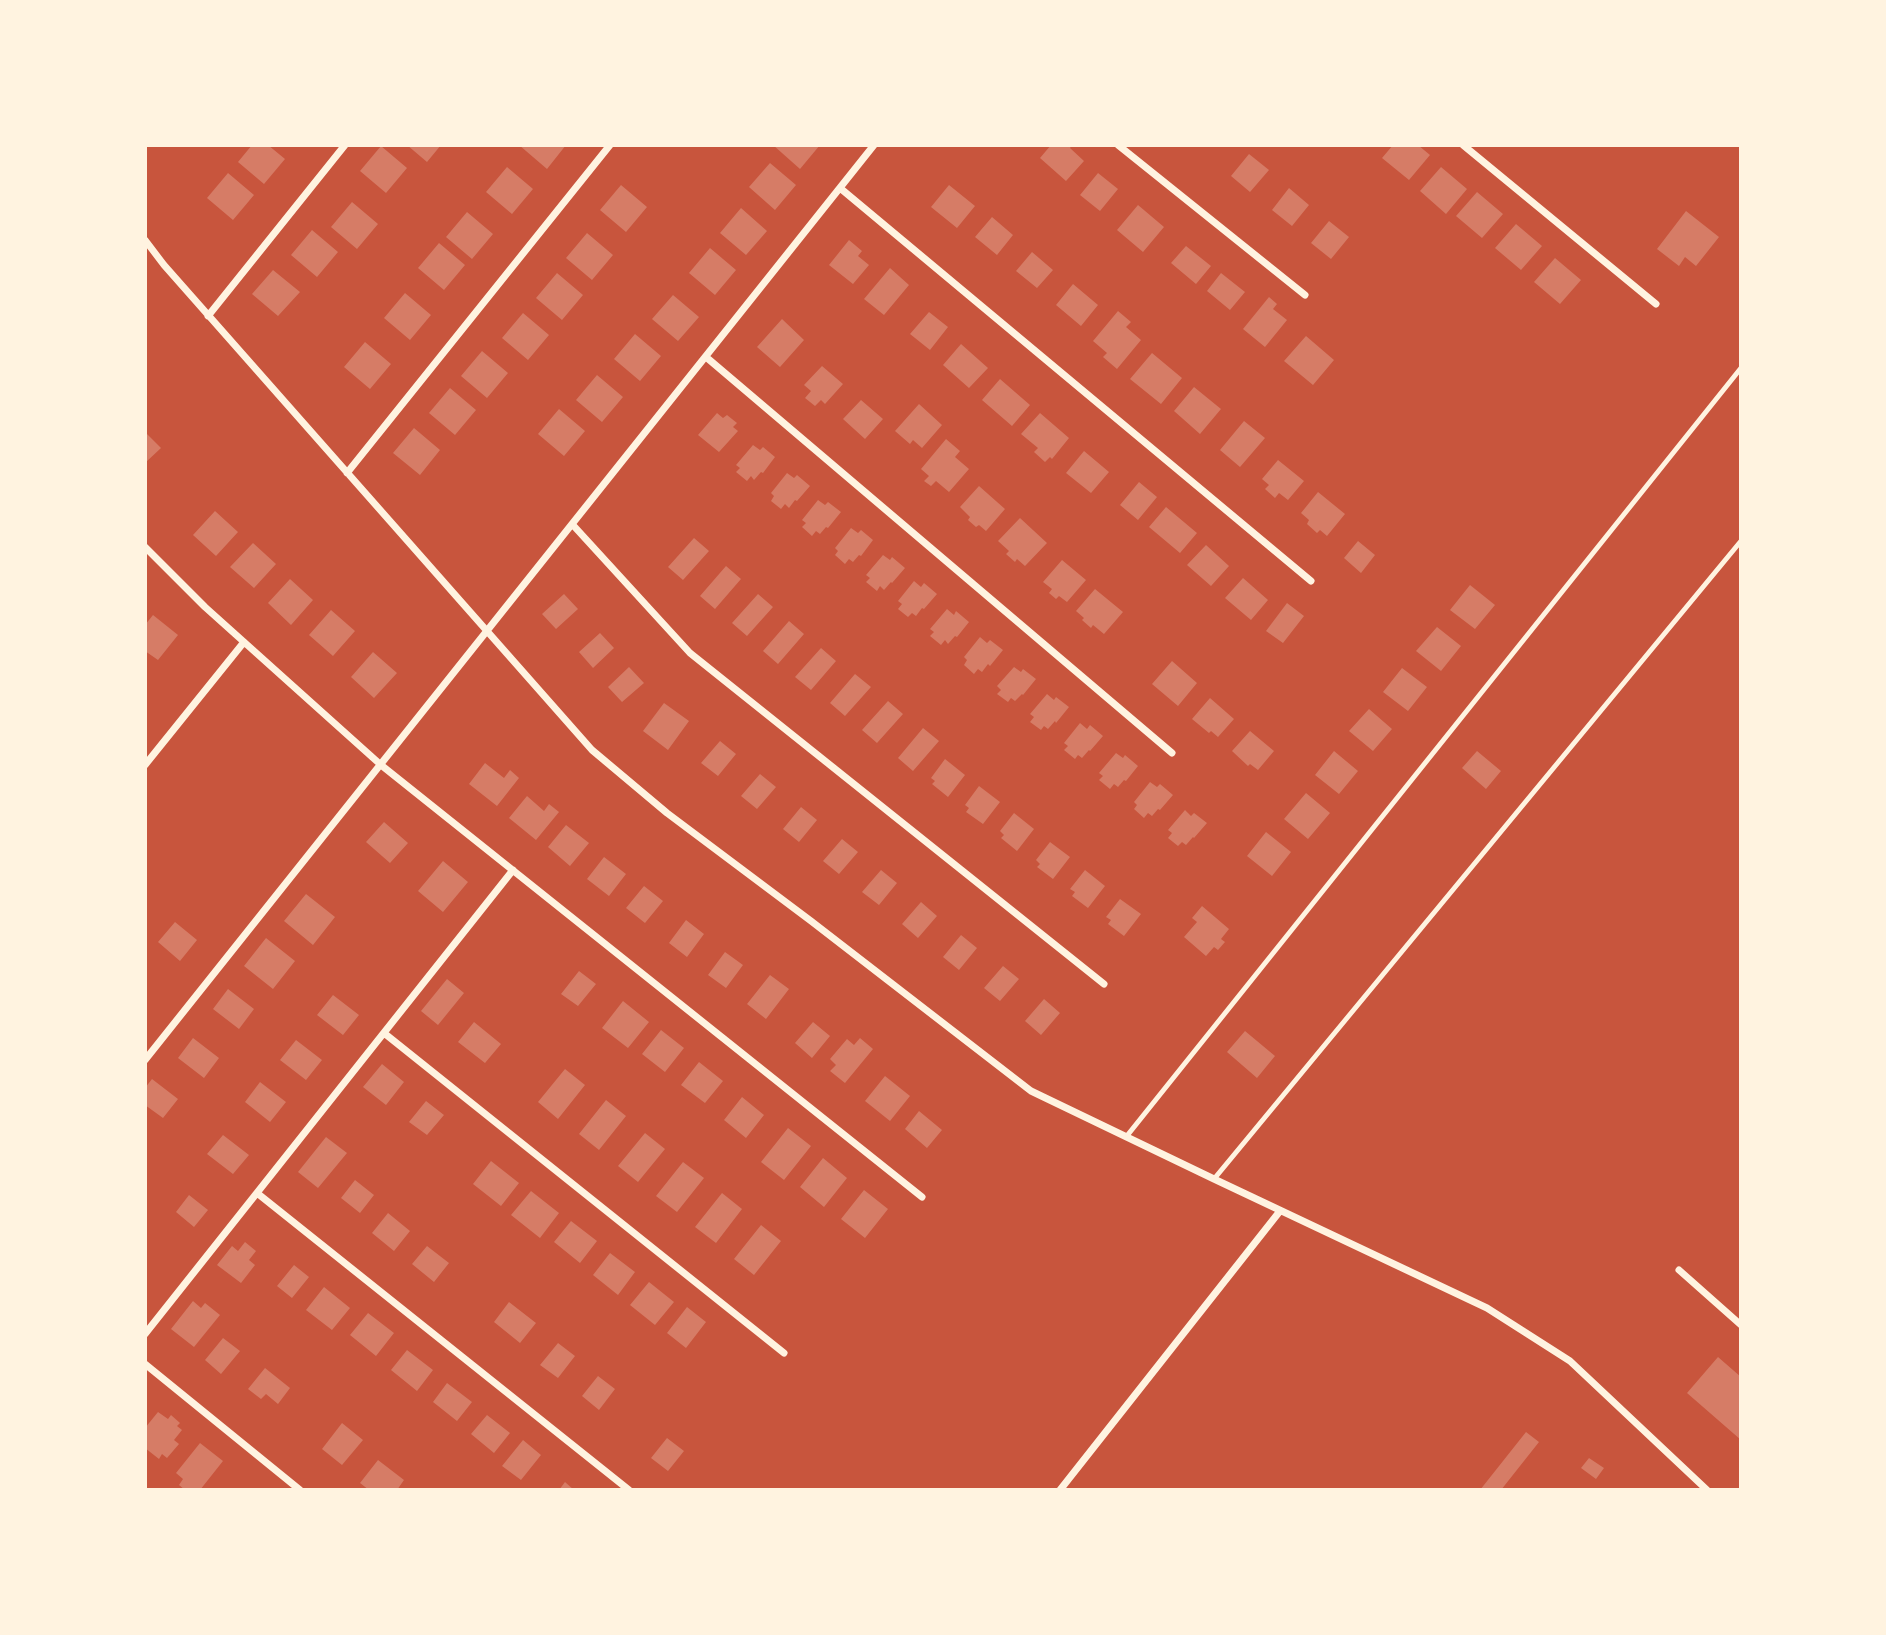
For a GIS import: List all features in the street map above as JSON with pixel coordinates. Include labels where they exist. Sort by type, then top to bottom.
[{"type":"street","points":[[208,316],[345,145]]},
{"type":"street","points":[[347,473],[610,145]]},
{"type":"street","points":[[145,1060],[874,145]]},
{"type":"street","points":[[1118,145],[1305,295]]},
{"type":"street","points":[[1463,145],[1656,304]]},
{"type":"street","points":[[840,188],[1311,581]]},
{"type":"street","points":[[145,240],[208,316],[592,750],[667,813],[1031,1091],[1487,1308],[1570,1361],[1707,1490]]},
{"type":"street","points":[[706,357],[1172,753]]},
{"type":"street","points":[[572,524],[690,653],[1104,984]]},
{"type":"street","points":[[145,547],[205,607],[381,765],[922,1197]]},
{"type":"street","points":[[145,765],[244,642]]},
{"type":"street","points":[[145,1334],[513,870]]},
{"type":"street","points":[[384,1032],[784,1353]]},
{"type":"street","points":[[257,1194],[629,1490]]},
{"type":"street","points":[[1060,1490],[1280,1210]]},
{"type":"street","points":[[1679,1270],[1741,1325]]},
{"type":"street","points":[[145,1364],[300,1490]]},
{"type":"lane","points":[[1126,1137],[1741,368]]},
{"type":"lane","points":[[1214,1179],[1741,541]]},
{"type":"building","points":[[252,145],[268,145],[285,159],[264,184],[238,162]]},
{"type":"building","points":[[407,145],[441,145],[427,162]]},
{"type":"building","points":[[519,145],[566,145],[547,169]]},
{"type":"building","points":[[773,145],[820,145],[800,169]]},
{"type":"building","points":[[1051,145],[1072,145],[1070,148],[1084,161],[1066,181],[1040,158]]},
{"type":"building","points":[[1393,145],[1418,145],[1430,155],[1409,180],[1382,158]]},
{"type":"building","points":[[381,146],[407,168],[386,193],[360,171]]},
{"type":"building","points":[[1249,154],[1269,170],[1250,192],[1231,176]]},
{"type":"building","points":[[770,163],[796,185],[775,210],[749,187]]},
{"type":"building","points":[[507,167],[533,189],[512,214],[486,192]]},
{"type":"building","points":[[1441,167],[1467,189],[1446,214],[1420,191]]},
{"type":"building","points":[[228,173],[254,195],[233,220],[207,198]]},
{"type":"building","points":[[1098,173],[1118,189],[1100,211],[1080,195]]},
{"type":"building","points":[[621,185],[647,207],[626,232],[600,210]]},
{"type":"building","points":[[949,185],[975,206],[957,228],[931,207]]},
{"type":"building","points":[[1289,188],[1309,205],[1292,226],[1272,210]]},
{"type":"building","points":[[1477,192],[1503,214],[1482,238],[1456,216]]},
{"type":"building","points":[[352,202],[378,224],[357,249],[331,227]]},
{"type":"building","points":[[1138,205],[1164,227],[1143,252],[1117,230]]},
{"type":"building","points":[[741,208],[767,231],[746,255],[720,233]]},
{"type":"building","points":[[1686,211],[1719,237],[1696,266],[1685,257],[1679,266],[1657,249]]},
{"type":"building","points":[[467,212],[493,234],[472,259],[446,237]]},
{"type":"building","points":[[992,217],[1013,235],[997,255],[975,237]]},
{"type":"building","points":[[1329,221],[1349,237],[1331,259],[1311,243]]},
{"type":"building","points":[[1516,224],[1542,246],[1521,270],[1495,248]]},
{"type":"building","points":[[312,230],[338,252],[317,277],[291,255]]},
{"type":"building","points":[[587,233],[613,255],[592,280],[566,258]]},
{"type":"building","points":[[849,240],[862,251],[858,256],[869,265],[853,284],[829,265]]},
{"type":"building","points":[[439,243],[465,265],[444,290],[418,268]]},
{"type":"building","points":[[1186,246],[1211,266],[1196,284],[1171,263]]},
{"type":"building","points":[[710,248],[736,270],[715,295],[689,273]]},
{"type":"building","points":[[1032,252],[1053,270],[1037,288],[1016,271]]},
{"type":"building","points":[[1555,258],[1581,280],[1560,304],[1534,282]]},
{"type":"building","points":[[890,268],[909,285],[884,315],[864,299]]},
{"type":"building","points":[[273,270],[300,292],[278,316],[252,294]]},
{"type":"building","points":[[557,273],[583,295],[562,320],[536,298]]},
{"type":"building","points":[[1221,273],[1245,292],[1230,310],[1207,291]]},
{"type":"building","points":[[1073,284],[1098,305],[1081,326],[1056,305]]},
{"type":"building","points":[[405,293],[431,315],[410,340],[384,318]]},
{"type":"building","points":[[673,295],[699,317],[678,341],[652,319]]},
{"type":"building","points":[[1269,297],[1277,304],[1273,309],[1287,320],[1265,347],[1243,329]]},
{"type":"building","points":[[1118,311],[1131,322],[1126,327],[1141,340],[1117,369],[1103,357],[1107,353],[1093,341]]},
{"type":"building","points":[[929,312],[948,327],[930,350],[910,334]]},
{"type":"building","points":[[523,313],[549,335],[528,360],[502,338]]},
{"type":"building","points":[[782,319],[804,340],[780,367],[757,347]]},
{"type":"building","points":[[635,334],[661,356],[640,381],[614,359]]},
{"type":"building","points":[[1306,336],[1334,360],[1313,385],[1284,361]]},
{"type":"building","points":[[365,342],[391,364],[370,389],[344,367]]},
{"type":"building","points":[[961,344],[988,368],[969,388],[943,365]]},
{"type":"building","points":[[482,351],[508,373],[487,398],[461,376]]},
{"type":"building","points":[[1152,353],[1182,378],[1161,404],[1130,379]]},
{"type":"building","points":[[822,366],[843,384],[825,404],[821,400],[815,406],[805,398],[811,391],[804,385]]},
{"type":"building","points":[[597,375],[623,397],[602,422],[576,400]]},
{"type":"building","points":[[1000,379],[1030,405],[1012,426],[982,400]]},
{"type":"building","points":[[1194,387],[1221,409],[1200,434],[1174,411]]},
{"type":"building","points":[[450,388],[476,410],[455,435],[429,413]]},
{"type":"building","points":[[861,400],[883,419],[865,439],[843,419]]},
{"type":"building","points":[[919,404],[942,425],[922,448],[913,440],[910,444],[895,431]]},
{"type":"building","points":[[559,409],[585,431],[564,456],[538,434]]},
{"type":"building","points":[[717,413],[723,418],[727,415],[737,423],[733,427],[738,431],[719,452],[698,435]]},
{"type":"building","points":[[1040,413],[1069,438],[1052,459],[1050,457],[1045,462],[1034,452],[1038,448],[1021,434]]},
{"type":"building","points":[[1244,421],[1265,438],[1240,467],[1220,450]]},
{"type":"building","points":[[414,428],[440,450],[420,475],[393,453]]},
{"type":"building","points":[[145,432],[161,448],[145,463]]},
{"type":"building","points":[[946,439],[960,451],[955,457],[969,469],[949,492],[936,481],[931,486],[924,481],[929,476],[921,469]]},
{"type":"building","points":[[753,445],[760,450],[763,447],[775,457],[763,473],[754,480],[751,476],[747,481],[736,472],[740,468],[736,465]]},
{"type":"building","points":[[1084,451],[1109,472],[1091,493],[1066,473]]},
{"type":"building","points":[[1278,460],[1304,481],[1288,500],[1279,493],[1275,498],[1265,489],[1269,485],[1262,479]]},
{"type":"building","points":[[787,473],[794,478],[797,475],[810,486],[789,508],[785,504],[781,509],[771,501],[774,496],[771,493]]},
{"type":"building","points":[[1139,482],[1157,497],[1138,520],[1120,505]]},
{"type":"building","points":[[979,486],[1005,509],[986,531],[968,520],[970,517],[960,507]]},
{"type":"building","points":[[1318,492],[1345,514],[1327,536],[1320,530],[1317,533],[1307,524],[1309,520],[1301,513]]},
{"type":"building","points":[[818,500],[825,505],[828,502],[841,512],[828,528],[820,534],[816,531],[812,536],[802,527],[806,523],[802,520]]},
{"type":"building","points":[[1166,507],[1197,533],[1180,553],[1149,527]]},
{"type":"building","points":[[215,511],[238,532],[216,556],[193,535]]},
{"type":"building","points":[[1020,518],[1047,543],[1025,566],[1006,554],[1009,551],[998,541]]},
{"type":"building","points":[[851,528],[858,533],[861,530],[873,540],[861,556],[853,562],[849,559],[845,564],[835,555],[838,551],[835,548]]},
{"type":"building","points":[[694,538],[709,551],[683,580],[668,567]]},
{"type":"building","points":[[1358,541],[1375,555],[1361,573],[1344,558]]},
{"type":"building","points":[[253,543],[276,564],[254,588],[230,567]]},
{"type":"building","points":[[1206,545],[1229,566],[1211,586],[1187,565]]},
{"type":"building","points":[[883,555],[890,560],[892,557],[905,568],[884,590],[880,586],[877,591],[866,582],[870,578],[866,575]]},
{"type":"building","points":[[1062,560],[1086,580],[1067,602],[1059,596],[1056,599],[1049,593],[1052,589],[1043,582]]},
{"type":"building","points":[[726,566],[741,579],[715,609],[700,596]]},
{"type":"building","points":[[1243,578],[1268,600],[1251,620],[1225,598]]},
{"type":"building","points":[[290,579],[313,600],[291,625],[268,603]]},
{"type":"building","points":[[914,581],[921,587],[924,583],[937,594],[916,616],[912,613],[908,617],[898,609],[902,604],[898,601]]},
{"type":"building","points":[[1470,585],[1495,605],[1475,629],[1450,610]]},
{"type":"building","points":[[1095,589],[1123,612],[1104,634],[1093,625],[1091,628],[1076,611]]},
{"type":"building","points":[[564,594],[578,609],[556,629],[542,614]]},
{"type":"building","points":[[758,594],[773,607],[747,636],[732,623]]},
{"type":"building","points":[[1287,603],[1304,616],[1283,643],[1266,631]]},
{"type":"building","points":[[947,609],[954,615],[956,611],[969,622],[957,637],[948,644],[945,640],[941,645],[930,636],[934,632],[930,629]]},
{"type":"building","points":[[331,610],[355,631],[333,656],[309,635]]},
{"type":"building","points":[[153,615],[178,635],[158,660],[145,651],[145,625]]},
{"type":"building","points":[[789,621],[804,634],[778,664],[763,651]]},
{"type":"building","points":[[1437,627],[1461,646],[1441,671],[1416,651]]},
{"type":"building","points":[[600,633],[614,648],[593,668],[579,652]]},
{"type":"building","points":[[980,637],[987,643],[990,640],[1003,650],[990,666],[988,664],[982,672],[978,669],[974,674],[964,665],[967,660],[964,657]]},
{"type":"building","points":[[821,648],[836,661],[811,690],[795,677]]},
{"type":"building","points":[[373,652],[397,673],[374,698],[351,677]]},
{"type":"building","points":[[1172,661],[1197,683],[1178,706],[1152,684]]},
{"type":"building","points":[[629,667],[644,683],[622,702],[608,687]]},
{"type":"building","points":[[1014,667],[1021,672],[1023,669],[1036,679],[1023,695],[1015,701],[1011,698],[1008,702],[997,694],[1001,690],[997,686]]},
{"type":"building","points":[[1402,668],[1427,687],[1408,711],[1383,692]]},
{"type":"building","points":[[855,674],[871,687],[845,716],[830,703]]},
{"type":"building","points":[[1047,694],[1069,707],[1056,723],[1055,721],[1048,729],[1044,726],[1041,730],[1030,722],[1034,717],[1030,714]]},
{"type":"building","points":[[1210,698],[1234,719],[1218,737],[1192,719]]},
{"type":"building","points":[[888,701],[903,714],[877,743],[862,730]]},
{"type":"building","points":[[664,703],[689,721],[668,750],[643,731]]},
{"type":"building","points":[[1369,709],[1392,729],[1373,751],[1349,731]]},
{"type":"building","points":[[1080,723],[1087,729],[1090,725],[1103,736],[1082,758],[1078,755],[1075,759],[1064,750],[1068,746],[1064,743]]},
{"type":"building","points":[[923,728],[939,741],[913,771],[898,758]]},
{"type":"building","points":[[1250,731],[1274,751],[1258,770],[1250,764],[1248,766],[1232,751]]},
{"type":"building","points":[[720,741],[736,754],[718,776],[701,763]]},
{"type":"building","points":[[1334,751],[1358,771],[1339,794],[1315,775]]},
{"type":"building","points":[[1477,751],[1501,771],[1486,789],[1462,768]]},
{"type":"building","points":[[1116,753],[1123,758],[1125,755],[1138,766],[1126,781],[1118,787],[1114,784],[1110,789],[1099,780],[1103,776],[1099,773]]},
{"type":"building","points":[[945,759],[965,775],[948,797],[932,784],[935,781],[931,778]]},
{"type":"building","points":[[485,763],[504,778],[510,770],[519,778],[497,806],[469,784]]},
{"type":"building","points":[[760,774],[776,787],[757,809],[741,796]]},
{"type":"building","points":[[1150,782],[1157,787],[1160,784],[1173,795],[1160,810],[1152,816],[1148,813],[1144,818],[1134,809],[1137,805],[1134,802]]},
{"type":"building","points":[[979,786],[1000,802],[983,824],[966,812],[969,808],[965,805]]},
{"type":"building","points":[[1306,793],[1330,813],[1308,839],[1284,819]]},
{"type":"building","points":[[527,796],[544,811],[549,804],[559,812],[536,840],[509,818]]},
{"type":"building","points":[[801,807],[817,820],[799,842],[783,829]]},
{"type":"building","points":[[1185,810],[1191,816],[1194,813],[1207,823],[1186,845],[1182,842],[1178,846],[1168,838],[1172,833],[1168,830]]},
{"type":"building","points":[[1014,813],[1034,829],[1017,851],[1001,838],[1004,835],[1000,831]]},
{"type":"building","points":[[384,822],[408,843],[390,863],[366,842]]},
{"type":"building","points":[[566,825],[589,843],[570,866],[548,847]]},
{"type":"building","points":[[1266,832],[1291,852],[1272,876],[1247,856]]},
{"type":"building","points":[[842,839],[858,852],[839,874],[823,861]]},
{"type":"building","points":[[1050,842],[1070,857],[1053,879],[1037,867],[1040,864],[1036,860]]},
{"type":"building","points":[[604,857],[626,874],[609,896],[587,879]]},
{"type":"building","points":[[443,861],[468,882],[443,912],[418,891]]},
{"type":"building","points":[[881,870],[897,883],[879,905],[862,892]]},
{"type":"building","points":[[1085,870],[1105,886],[1088,908],[1072,896],[1075,892],[1070,889]]},
{"type":"building","points":[[644,886],[663,901],[645,923],[626,908]]},
{"type":"building","points":[[306,894],[335,917],[313,945],[284,921]]},
{"type":"building","points":[[1120,899],[1141,914],[1124,936],[1108,924],[1111,920],[1106,917]]},
{"type":"building","points":[[921,902],[937,916],[918,938],[902,924]]},
{"type":"building","points":[[1202,906],[1229,929],[1221,939],[1225,942],[1218,950],[1214,947],[1206,956],[1184,937],[1197,922],[1192,918]]},
{"type":"building","points":[[686,920],[704,934],[687,957],[669,943]]},
{"type":"building","points":[[175,922],[197,940],[180,961],[158,942]]},
{"type":"building","points":[[961,935],[977,948],[959,970],[943,957]]},
{"type":"building","points":[[266,938],[295,961],[273,989],[244,966]]},
{"type":"building","points":[[725,952],[743,965],[726,988],[708,975]]},
{"type":"building","points":[[1003,966],[1019,979],[1000,1001],[984,988]]},
{"type":"building","points":[[579,971],[596,984],[578,1006],[561,994]]},
{"type":"building","points":[[770,975],[789,989],[766,1019],[747,1004]]},
{"type":"building","points":[[447,979],[464,993],[438,1025],[421,1011]]},
{"type":"building","points":[[228,989],[254,1009],[239,1029],[213,1009]]},
{"type":"building","points":[[333,995],[359,1015],[343,1035],[317,1015]]},
{"type":"building","points":[[1044,999],[1060,1013],[1041,1035],[1025,1021]]},
{"type":"building","points":[[623,1001],[649,1022],[628,1048],[602,1028]]},
{"type":"building","points":[[474,1022],[501,1044],[485,1063],[458,1042]]},
{"type":"building","points":[[813,1022],[830,1036],[812,1058],[795,1043]]},
{"type":"building","points":[[661,1030],[684,1048],[665,1072],[642,1054]]},
{"type":"building","points":[[1245,1031],[1275,1056],[1257,1078],[1227,1052]]},
{"type":"building","points":[[193,1038],[219,1058],[204,1078],[178,1058]]},
{"type":"building","points":[[860,1038],[873,1049],[845,1083],[830,1071],[836,1065],[830,1059],[847,1039],[854,1045]]},
{"type":"building","points":[[296,1040],[322,1060],[306,1080],[280,1060]]},
{"type":"building","points":[[699,1062],[723,1081],[705,1103],[681,1085]]},
{"type":"building","points":[[382,1064],[404,1082],[386,1105],[363,1087]]},
{"type":"building","points":[[565,1069],[585,1085],[558,1119],[538,1102]]},
{"type":"building","points":[[885,1076],[910,1096],[890,1121],[865,1101]]},
{"type":"building","points":[[152,1079],[178,1099],[163,1118],[145,1105],[145,1088]]},
{"type":"building","points":[[260,1082],[286,1102],[270,1122],[245,1102]]},
{"type":"building","points":[[742,1097],[764,1115],[746,1138],[724,1120]]},
{"type":"building","points":[[606,1100],[626,1116],[599,1150],[579,1134]]},
{"type":"building","points":[[426,1101],[444,1115],[427,1135],[409,1122]]},
{"type":"building","points":[[919,1111],[942,1130],[927,1148],[905,1129]]},
{"type":"building","points":[[788,1128],[811,1146],[784,1180],[761,1162]]},
{"type":"building","points":[[645,1133],[665,1149],[638,1182],[618,1166]]},
{"type":"building","points":[[223,1135],[249,1155],[233,1174],[207,1154]]},
{"type":"building","points":[[326,1137],[347,1153],[318,1188],[298,1172]]},
{"type":"building","points":[[823,1158],[847,1178],[824,1207],[800,1187]]},
{"type":"building","points":[[491,1161],[519,1183],[501,1206],[473,1184]]},
{"type":"building","points":[[683,1162],[704,1178],[677,1212],[656,1196]]},
{"type":"building","points":[[355,1180],[374,1195],[360,1213],[341,1198]]},
{"type":"building","points":[[864,1190],[888,1209],[865,1238],[841,1219]]},
{"type":"building","points":[[531,1191],[559,1213],[540,1238],[511,1215]]},
{"type":"building","points":[[722,1193],[742,1209],[716,1243],[695,1227]]},
{"type":"building","points":[[189,1195],[208,1210],[194,1227],[176,1212]]},
{"type":"building","points":[[388,1213],[410,1231],[394,1251],[372,1233]]},
{"type":"building","points":[[571,1221],[597,1241],[580,1263],[554,1242]]},
{"type":"building","points":[[761,1225],[781,1241],[754,1275],[734,1259]]},
{"type":"building","points":[[245,1242],[256,1251],[249,1260],[255,1265],[241,1283],[217,1265],[232,1246],[238,1251]]},
{"type":"building","points":[[427,1246],[449,1263],[434,1282],[412,1264]]},
{"type":"building","points":[[610,1253],[635,1272],[618,1295],[593,1275]]},
{"type":"building","points":[[294,1265],[309,1277],[292,1298],[277,1286]]},
{"type":"building","points":[[649,1282],[674,1302],[655,1325],[630,1305]]},
{"type":"building","points":[[324,1287],[350,1308],[332,1330],[306,1310]]},
{"type":"building","points":[[193,1301],[201,1308],[205,1303],[220,1315],[194,1347],[171,1329]]},
{"type":"building","points":[[509,1302],[536,1323],[520,1343],[494,1322]]},
{"type":"building","points":[[687,1307],[706,1322],[686,1348],[667,1333]]},
{"type":"building","points":[[368,1313],[394,1333],[376,1356],[350,1335]]},
{"type":"building","points":[[223,1338],[240,1351],[221,1374],[205,1360]]},
{"type":"building","points":[[558,1343],[575,1356],[558,1378],[540,1365]]},
{"type":"building","points":[[407,1350],[433,1370],[417,1391],[391,1370]]},
{"type":"building","points":[[1718,1357],[1741,1377],[1741,1440],[1687,1393]]},
{"type":"building","points":[[265,1368],[290,1388],[278,1404],[266,1394],[261,1399],[248,1389]]},
{"type":"building","points":[[598,1376],[615,1389],[599,1410],[582,1396]]},
{"type":"building","points":[[447,1383],[472,1402],[457,1421],[433,1402]]},
{"type":"building","points":[[158,1412],[168,1419],[171,1415],[180,1423],[177,1426],[182,1430],[174,1440],[179,1444],[167,1458],[162,1454],[159,1459],[145,1448],[145,1428]]},
{"type":"building","points":[[487,1415],[510,1433],[494,1453],[471,1434]]},
{"type":"building","points":[[342,1423],[363,1440],[342,1465],[322,1449]]},
{"type":"building","points":[[1526,1432],[1539,1442],[1501,1490],[1480,1490]]},
{"type":"building","points":[[667,1438],[684,1451],[668,1471],[651,1458]]},
{"type":"building","points":[[523,1440],[541,1455],[521,1480],[502,1466]]},
{"type":"building","points":[[200,1443],[223,1461],[200,1490],[185,1490],[179,1485],[183,1479],[176,1473]]},
{"type":"building","points":[[1589,1458],[1604,1468],[1596,1479],[1581,1468]]},
{"type":"building","points":[[378,1460],[404,1480],[397,1490],[369,1490],[360,1483]]},
{"type":"building","points":[[565,1482],[574,1490],[559,1490]]}]
